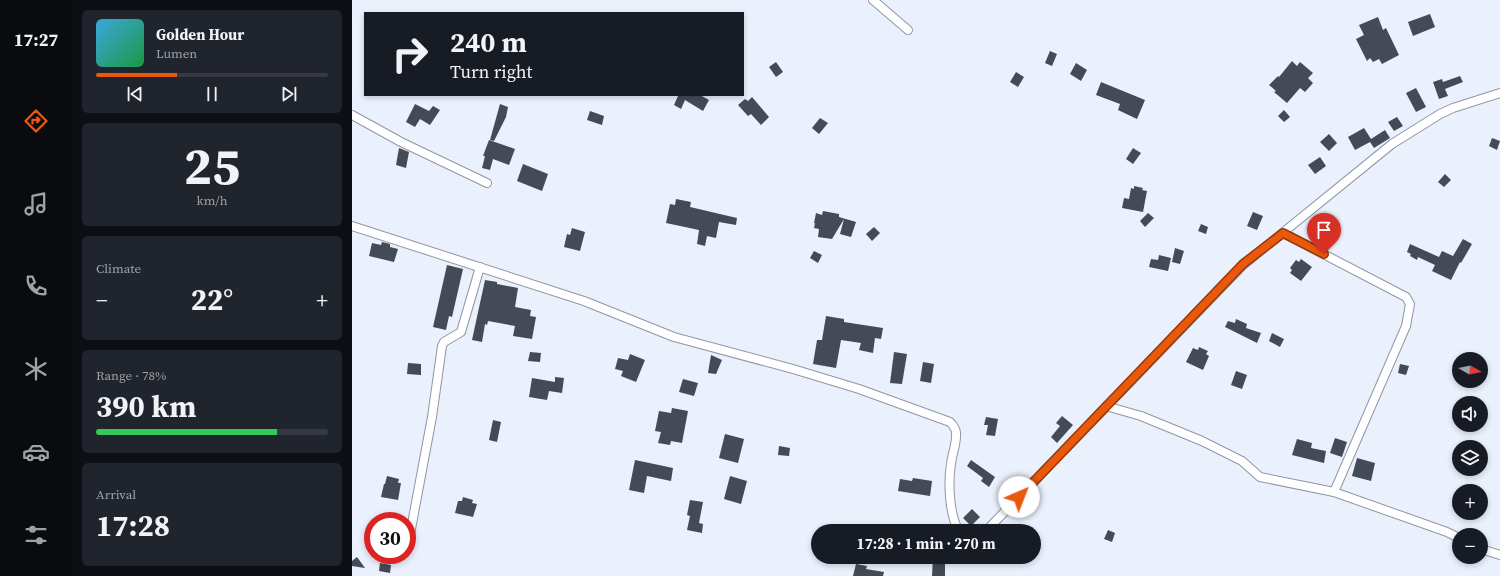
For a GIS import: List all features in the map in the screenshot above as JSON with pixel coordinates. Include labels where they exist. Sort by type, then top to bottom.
[{"type":"street","points":[[873,0],[908,30]]},
{"type":"street","points":[[993,524],[1243,264],[1392,144],[1440,114],[1453,108],[1500,93]]},
{"type":"street","points":[[352,115],[401,142],[487,183]]},
{"type":"street","points":[[352,226],[584,300],[674,337],[793,369],[859,389],[950,422],[955,428],[956,436],[951,465],[950,501],[956,524]]},
{"type":"street","points":[[1283,233],[1406,297],[1410,304],[1406,326],[1334,492]]},
{"type":"street","points":[[414,512],[432,417],[442,346],[444,342],[461,332],[480,267]]},
{"type":"street","points":[[1106,406],[1141,416],[1202,441],[1242,461],[1260,477],[1334,492],[1452,534]]},
{"type":"street","points":[[1488,551],[1500,555]]},
{"type":"building","points":[[1430,14],[1435,27],[1413,36],[1408,22]]},
{"type":"building","points":[[1378,17],[1383,30],[1386,28],[1399,55],[1382,64],[1379,59],[1373,62],[1370,58],[1367,61],[1356,39],[1364,35],[1359,25]]},
{"type":"building","points":[[1050,51],[1057,54],[1052,66],[1045,63]]},
{"type":"building","points":[[1292,61],[1297,66],[1300,62],[1313,73],[1308,78],[1313,83],[1305,92],[1300,88],[1287,103],[1274,92],[1276,91],[1269,85],[1278,76],[1279,77]]},
{"type":"building","points":[[776,62],[783,72],[776,77],[769,67]]},
{"type":"building","points":[[1076,63],[1087,70],[1081,81],[1070,74]]},
{"type":"building","points":[[1016,72],[1024,77],[1018,87],[1010,82]]},
{"type":"building","points":[[1460,76],[1463,82],[1445,89],[1448,96],[1439,99],[1433,82],[1442,79],[1443,82]]},
{"type":"building","points":[[1101,82],[1145,100],[1137,119],[1118,110],[1120,104],[1096,95]]},
{"type":"building","points":[[1416,88],[1426,107],[1416,112],[1406,93]]},
{"type":"building","points":[[678,96],[702,96],[709,100],[703,111],[685,100],[681,109],[674,105]]},
{"type":"building","points":[[752,97],[769,117],[761,125],[751,114],[748,116],[738,105],[745,99],[748,101]]},
{"type":"building","points":[[415,104],[429,111],[433,106],[440,110],[430,125],[420,119],[415,127],[406,122]]},
{"type":"building","points":[[500,104],[508,107],[506,117],[494,141],[490,140]]},
{"type":"building","points":[[1284,110],[1290,117],[1284,122],[1278,116]]},
{"type":"building","points":[[590,111],[604,116],[602,125],[587,120]]},
{"type":"building","points":[[1397,117],[1403,126],[1394,131],[1388,122]]},
{"type":"building","points":[[820,118],[828,123],[819,134],[812,128]]},
{"type":"building","points":[[1364,128],[1371,139],[1385,130],[1390,138],[1374,148],[1370,142],[1355,150],[1348,137]]},
{"type":"building","points":[[1329,134],[1337,143],[1329,151],[1320,142]]},
{"type":"building","points":[[1492,138],[1500,141],[1497,150],[1489,146]]},
{"type":"building","points":[[489,140],[515,149],[509,165],[493,159],[490,170],[482,168],[485,156],[483,156]]},
{"type":"building","points":[[399,148],[409,152],[406,168],[396,165]]},
{"type":"building","points":[[1133,148],[1141,153],[1133,164],[1126,159]]},
{"type":"building","points":[[1320,157],[1326,166],[1315,174],[1308,165]]},
{"type":"building","points":[[523,164],[548,174],[542,191],[517,181]]},
{"type":"building","points":[[1445,174],[1451,180],[1444,187],[1438,182]]},
{"type":"building","points":[[1134,186],[1143,188],[1142,190],[1147,191],[1143,212],[1122,208],[1124,198],[1129,199],[1131,188],[1134,189]]},
{"type":"building","points":[[676,199],[691,202],[690,207],[737,218],[736,225],[719,222],[716,238],[707,236],[705,246],[697,244],[699,230],[666,223],[670,204],[675,205]]},
{"type":"building","points":[[823,211],[839,214],[839,217],[856,222],[851,237],[840,234],[844,219],[832,239],[818,237],[819,229],[814,228],[814,223],[816,213],[822,215]]},
{"type":"building","points":[[1253,212],[1263,216],[1257,230],[1247,226]]},
{"type":"building","points":[[1148,213],[1154,218],[1145,227],[1140,221]]},
{"type":"building","points":[[1201,224],[1208,227],[1206,234],[1198,231]]},
{"type":"building","points":[[874,227],[880,233],[872,241],[866,234]]},
{"type":"building","points":[[572,228],[585,232],[580,251],[564,247],[567,234],[570,235]]},
{"type":"building","points":[[1463,239],[1472,244],[1461,263],[1460,262],[1451,280],[1432,271],[1435,265],[1418,257],[1417,260],[1410,256],[1411,254],[1407,252],[1410,244],[1439,257],[1442,251],[1453,256]]},
{"type":"building","points":[[382,242],[390,244],[390,247],[398,249],[394,262],[369,256],[372,243],[381,245]]},
{"type":"building","points":[[1175,248],[1184,251],[1180,264],[1172,262]]},
{"type":"building","points":[[814,251],[822,255],[818,263],[810,258]]},
{"type":"building","points":[[1159,255],[1171,258],[1168,271],[1149,267],[1151,259],[1158,260]]},
{"type":"building","points":[[1301,259],[1312,267],[1301,281],[1290,273],[1292,270],[1290,268],[1296,260],[1299,262]]},
{"type":"building","points":[[447,265],[463,269],[452,317],[449,316],[446,330],[433,327]]},
{"type":"building","points":[[485,280],[518,288],[515,307],[531,310],[530,316],[536,317],[532,339],[513,336],[515,326],[488,321],[487,325],[485,324],[482,342],[472,340]]},
{"type":"building","points":[[826,316],[844,319],[844,322],[883,328],[881,339],[875,338],[873,353],[859,350],[861,343],[841,340],[836,368],[813,364],[817,340],[822,340]]},
{"type":"building","points":[[1236,319],[1247,324],[1246,328],[1261,333],[1257,343],[1225,327],[1228,321],[1235,323]]},
{"type":"building","points":[[1272,333],[1284,339],[1280,347],[1269,341]]},
{"type":"building","points":[[1199,347],[1208,351],[1206,354],[1209,356],[1203,370],[1186,362],[1193,348],[1198,350]]},
{"type":"building","points":[[530,352],[541,353],[540,362],[528,361]]},
{"type":"building","points":[[894,352],[907,354],[902,384],[890,383]]},
{"type":"building","points":[[630,354],[645,360],[636,382],[621,376],[623,371],[615,369],[618,358],[628,360]]},
{"type":"building","points":[[711,355],[722,360],[716,374],[708,373]]},
{"type":"building","points":[[923,362],[934,364],[931,383],[920,381]]},
{"type":"building","points":[[408,363],[421,364],[421,375],[407,374]]},
{"type":"building","points":[[1400,364],[1409,366],[1406,375],[1398,373]]},
{"type":"building","points":[[1236,371],[1247,375],[1242,389],[1231,385]]},
{"type":"building","points":[[555,377],[564,378],[562,393],[549,391],[547,400],[529,397],[532,378],[555,382]]},
{"type":"building","points":[[683,379],[698,383],[694,396],[679,392]]},
{"type":"building","points":[[672,408],[688,411],[682,443],[671,441],[670,445],[658,443],[661,432],[655,431],[659,411],[671,413]]},
{"type":"building","points":[[1062,416],[1073,425],[1057,443],[1051,437],[1060,426],[1056,423]]},
{"type":"building","points":[[986,417],[998,419],[995,436],[986,435],[988,425],[984,425]]},
{"type":"building","points":[[493,420],[501,422],[497,442],[489,440]]},
{"type":"building","points":[[725,434],[744,439],[738,463],[719,458]]},
{"type":"building","points":[[1335,438],[1347,442],[1342,457],[1330,453]]},
{"type":"building","points":[[1297,439],[1312,443],[1311,448],[1326,451],[1324,463],[1292,455]]},
{"type":"building","points":[[779,446],[790,448],[789,456],[778,455]]},
{"type":"building","points":[[1357,458],[1375,463],[1371,481],[1352,476]]},
{"type":"building","points":[[635,460],[673,468],[671,481],[647,476],[644,493],[629,490]]},
{"type":"building","points":[[971,460],[995,477],[989,487],[981,481],[983,478],[967,466]]},
{"type":"building","points":[[387,476],[399,479],[398,483],[401,483],[398,500],[381,497]]},
{"type":"building","points":[[730,476],[747,481],[741,504],[724,499]]},
{"type":"building","points":[[913,478],[932,481],[930,496],[898,491],[900,479],[912,481]]},
{"type":"building","points":[[463,497],[473,500],[472,503],[477,504],[473,517],[455,513],[458,501],[462,501]]},
{"type":"building","points":[[690,500],[703,502],[699,523],[703,524],[702,533],[687,530],[690,516],[687,515]]},
{"type":"building","points":[[972,509],[980,517],[973,524],[969,524],[963,518]]},
{"type":"building","points":[[1108,530],[1115,533],[1112,542],[1104,539]]},
{"type":"building","points":[[357,557],[365,568],[352,566],[352,561]]},
{"type":"building","points":[[380,564],[391,565],[390,573],[379,571]]},
{"type":"building","points":[[856,564],[867,566],[866,569],[884,572],[883,576],[853,576]]},
{"type":"building","points":[[933,564],[945,564],[945,576],[932,576]]},
{"type":"route","points":[[1019,497],[1243,264],[1283,233],[1324,254]]}]
